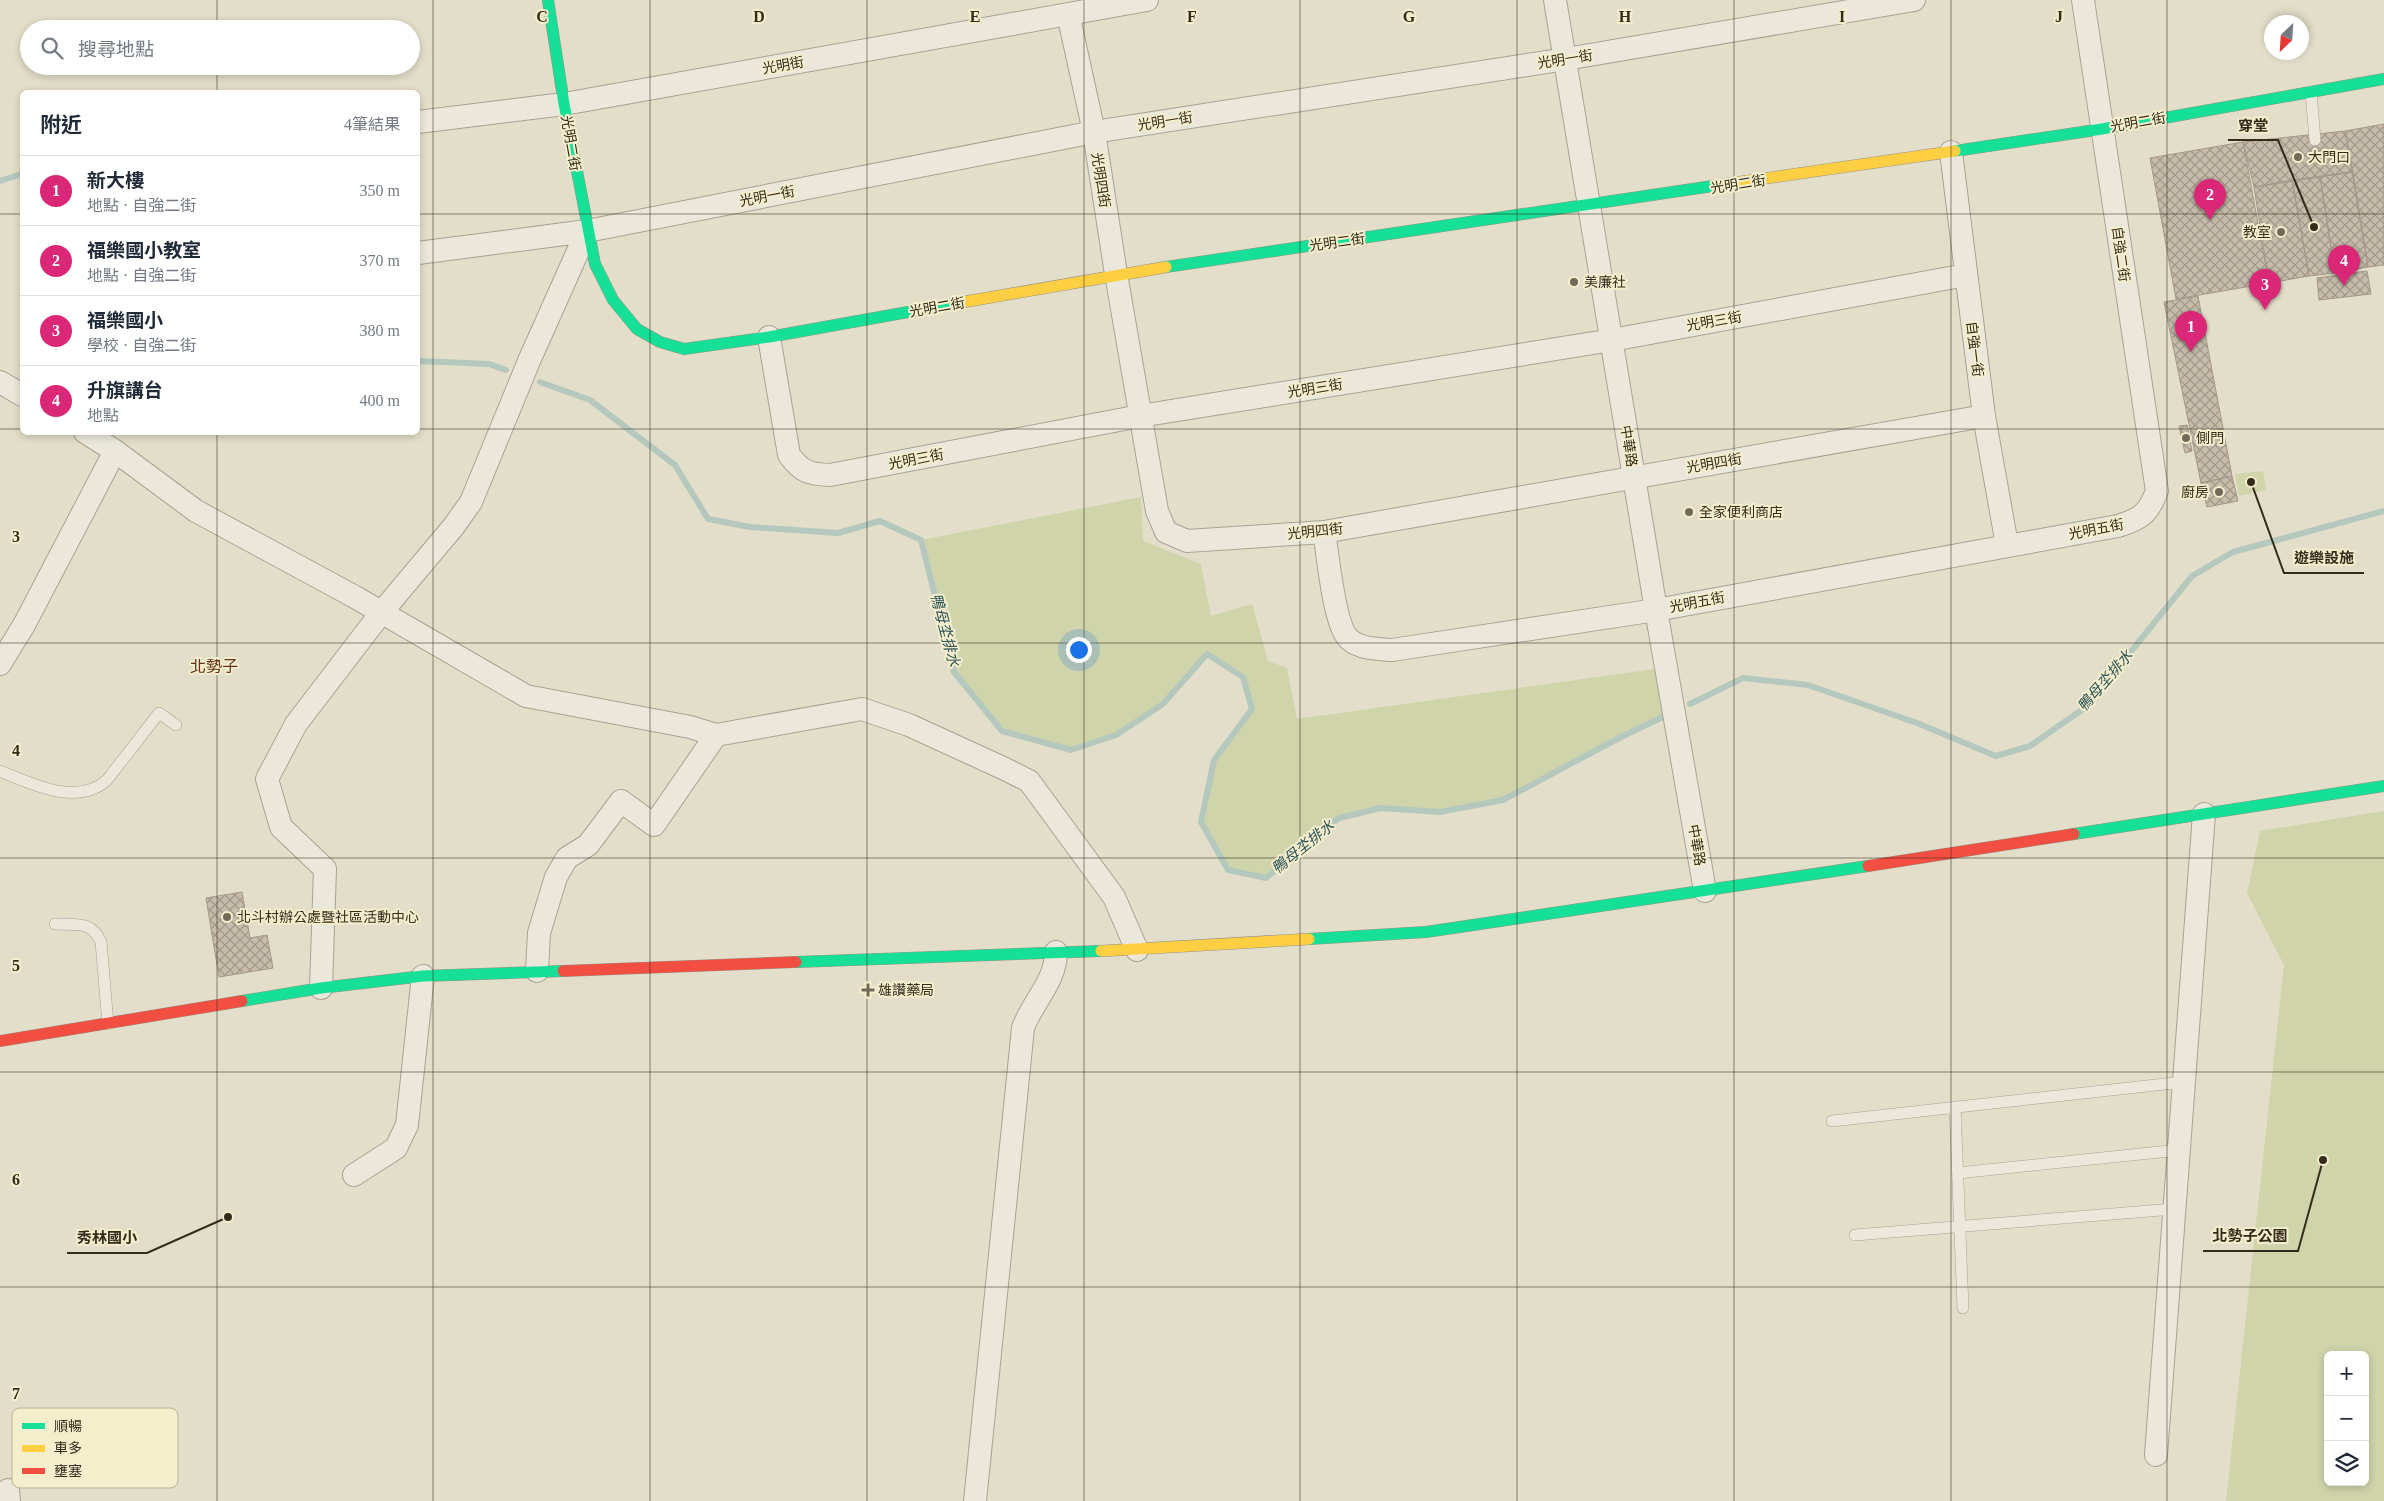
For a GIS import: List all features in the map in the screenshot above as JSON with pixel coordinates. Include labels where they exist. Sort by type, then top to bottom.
[{"type":"main road","name":"光明二街","points":[[548,0],[564,104],[587,231],[595,264],[613,300],[637,329],[660,342],[684,349],[768,337],[1116,274],[1590,206],[2102,129],[2384,79]]},
{"type":"main road","points":[[0,1041],[321,988],[424,976],[1137,950],[1426,932],[1705,891],[2384,786]]},
{"type":"street","name":"光明街","points":[[420,122],[564,104],[1147,0]]},
{"type":"street","name":"中華路","points":[[1555,0],[1656,610],[1705,891]]},
{"type":"street","name":"光明一街","points":[[420,253],[587,231],[1094,132],[1566,59],[1914,0]]},
{"type":"street","name":"自強二街","points":[[2083,0],[2156,491],[2150,507]]},
{"type":"street","name":"光明四街","points":[[1068,14],[1094,132],[1116,274],[1157,511],[1166,532],[1188,541],[1324,532],[1984,416]]},
{"type":"street","name":"自強一街","points":[[1951,152],[1984,416],[2007,545]]},
{"type":"street","points":[[321,988],[325,869],[281,827],[267,779],[296,724],[381,613],[454,526],[471,502],[530,360],[587,231]]},
{"type":"street","name":"光明三街","points":[[768,337],[789,455],[800,469],[814,475],[830,475],[1140,416],[1612,340],[1966,276]]},
{"type":"street","points":[[0,382],[20,395]]},
{"type":"street","points":[[90,435],[115,451],[196,511],[526,696],[690,726],[716,735],[862,709],[909,725],[1029,781],[1114,897],[1137,950]]},
{"type":"street","points":[[0,664],[24,624],[115,451]]},
{"type":"street","name":"光明五街","points":[[1324,532],[1339,623],[1350,640],[1372,649],[1392,650],[1656,610],[2118,526],[2136,520],[2150,507]]},
{"type":"street","points":[[537,971],[539,933],[556,877],[567,858],[588,845],[622,801],[654,825],[716,735]]},
{"type":"street","points":[[2156,1455],[2179,1150],[2182,1082],[2204,814]]},
{"type":"street","points":[[975,1501],[1023,1028],[1030,1010],[1048,983],[1056,966],[1056,952]]},
{"type":"street","points":[[354,1175],[396,1148],[407,1125],[424,976]]},
{"type":"lane","points":[[2311,92],[2315,140]]},
{"type":"lane","points":[[0,771],[38,786],[77,794],[98,789],[159,713],[176,725]]},
{"type":"lane","points":[[54,924],[87,926],[96,931],[101,942],[108,1024]]},
{"type":"lane","points":[[1832,1121],[2182,1082]]},
{"type":"lane","points":[[1955,1107],[1963,1308]]},
{"type":"lane","points":[[1958,1173],[2179,1150]]},
{"type":"lane","points":[[1856,1235],[2174,1209]]},
{"type":"green space","points":[[2263,471],[2266,490],[2239,496],[2235,474]]},
{"type":"green space","points":[[1141,497],[1143,541],[1201,564],[1211,616],[1252,604],[1268,661],[1287,668],[1297,719],[1662,668],[1671,713],[1503,800],[1443,811],[1379,808],[1339,818],[1266,878],[1228,870],[1202,821],[1214,760],[1252,709],[1243,677],[1207,654],[1163,704],[1106,738],[1071,750],[1002,731],[954,672],[921,540]]},
{"type":"green space","points":[[2384,811],[2384,1501],[2226,1501],[2284,965],[2247,893],[2260,831]]},
{"type":"building","points":[[2384,124],[2384,265],[2368,267],[2345,131]]},
{"type":"building","name":"大門口","points":[[2345,131],[2353,172],[2254,187],[2243,142]]},
{"type":"building","points":[[2243,142],[2269,283],[2176,299],[2150,158]]},
{"type":"building","points":[[2353,172],[2368,267],[2335,273],[2320,176]]},
{"type":"building","points":[[2320,176],[2335,273],[2309,276],[2292,180]]},
{"type":"building","name":"教室","points":[[2292,180],[2309,276],[2269,283],[2254,187]]},
{"type":"building","points":[[2367,271],[2371,294],[2319,300],[2317,278]]},
{"type":"building","points":[[2198,296],[2232,476],[2201,483],[2164,302]]},
{"type":"building","name":"側門","points":[[2187,425],[2192,451],[2185,453],[2179,426]]},
{"type":"building","name":"廚房","points":[[2232,476],[2238,501],[2207,507],[2201,483]]},
{"type":"building","name":"北斗村辦公處暨社區活動中心","points":[[242,892],[250,938],[267,935],[273,968],[219,977],[206,898]]},
{"type":"waterway","name":"鴨母坔排水","points":[[0,181],[20,175]]},
{"type":"waterway","name":"鴨母坔排水","points":[[420,361],[489,364],[506,370]]},
{"type":"waterway","name":"鴨母坔排水","points":[[540,382],[590,400],[675,465],[708,519],[750,527],[838,533],[880,521],[921,540],[954,672],[1002,731],[1071,750],[1116,735],[1163,704],[1207,654],[1243,677],[1252,709],[1214,760],[1201,822],[1228,870],[1266,878],[1339,818],[1381,808],[1440,812],[1503,800],[1621,737],[1671,713]]},
{"type":"waterway","name":"鴨母坔排水","points":[[1690,704],[1743,678],[1808,685],[1917,723],[1996,756],[2030,746],[2086,707],[2192,576],[2233,552],[2384,511]]},
{"type":"traffic: fast","points":[[548,0],[564,104],[595,264],[613,300],[637,329],[660,342],[684,349],[769,337],[958,303]]},
{"type":"traffic: fast","points":[[1955,151],[2102,129],[2384,79]]},
{"type":"traffic: fast","points":[[1166,267],[1733,183]]},
{"type":"traffic: fast","points":[[2074,834],[2384,786]]},
{"type":"traffic: fast","points":[[1309,939],[1426,932],[1868,866]]},
{"type":"traffic: fast","points":[[796,962],[1101,951]]},
{"type":"traffic: fast","points":[[242,1001],[321,988],[423,976],[563,971]]},
{"type":"traffic: slow","points":[[1733,183],[1955,151]]},
{"type":"traffic: slow","points":[[958,303],[1166,267]]},
{"type":"traffic: slow","points":[[1101,951],[1309,939]]},
{"type":"traffic: jam","points":[[1868,866],[2074,834]]},
{"type":"traffic: jam","points":[[563,971],[796,962]]},
{"type":"traffic: jam","points":[[0,1041],[242,1001]]},
{"type":"place","name":"大門口","points":[[2298,157]]},
{"type":"place","name":"福樂國小教室","points":[[2210,220]]},
{"type":"place","name":"穿堂","points":[[2314,227]]},
{"type":"place","name":"教室","points":[[2281,232]]},
{"type":"place","name":"美廉社","points":[[1574,282]]},
{"type":"place","name":"升旗講台","points":[[2344,286]]},
{"type":"place","name":"福樂國小","points":[[2265,310]]},
{"type":"place","name":"新大樓","points":[[2191,352]]},
{"type":"place","name":"側門","points":[[2186,438]]},
{"type":"place","name":"遊樂設施","points":[[2251,482]]},
{"type":"place","name":"廚房","points":[[2219,492]]},
{"type":"place","name":"全家便利商店","points":[[1689,512]]},
{"type":"place","name":"北斗村辦公處暨社區活動中心","points":[[227,917]]},
{"type":"place","name":"雄讚藥局","points":[[868,990]]},
{"type":"place","name":"北勢子公園","points":[[2323,1160]]},
{"type":"place","name":"秀林國小","points":[[228,1217]]},
{"type":"district","name":"北勢子","points":[[214,666]]}]
